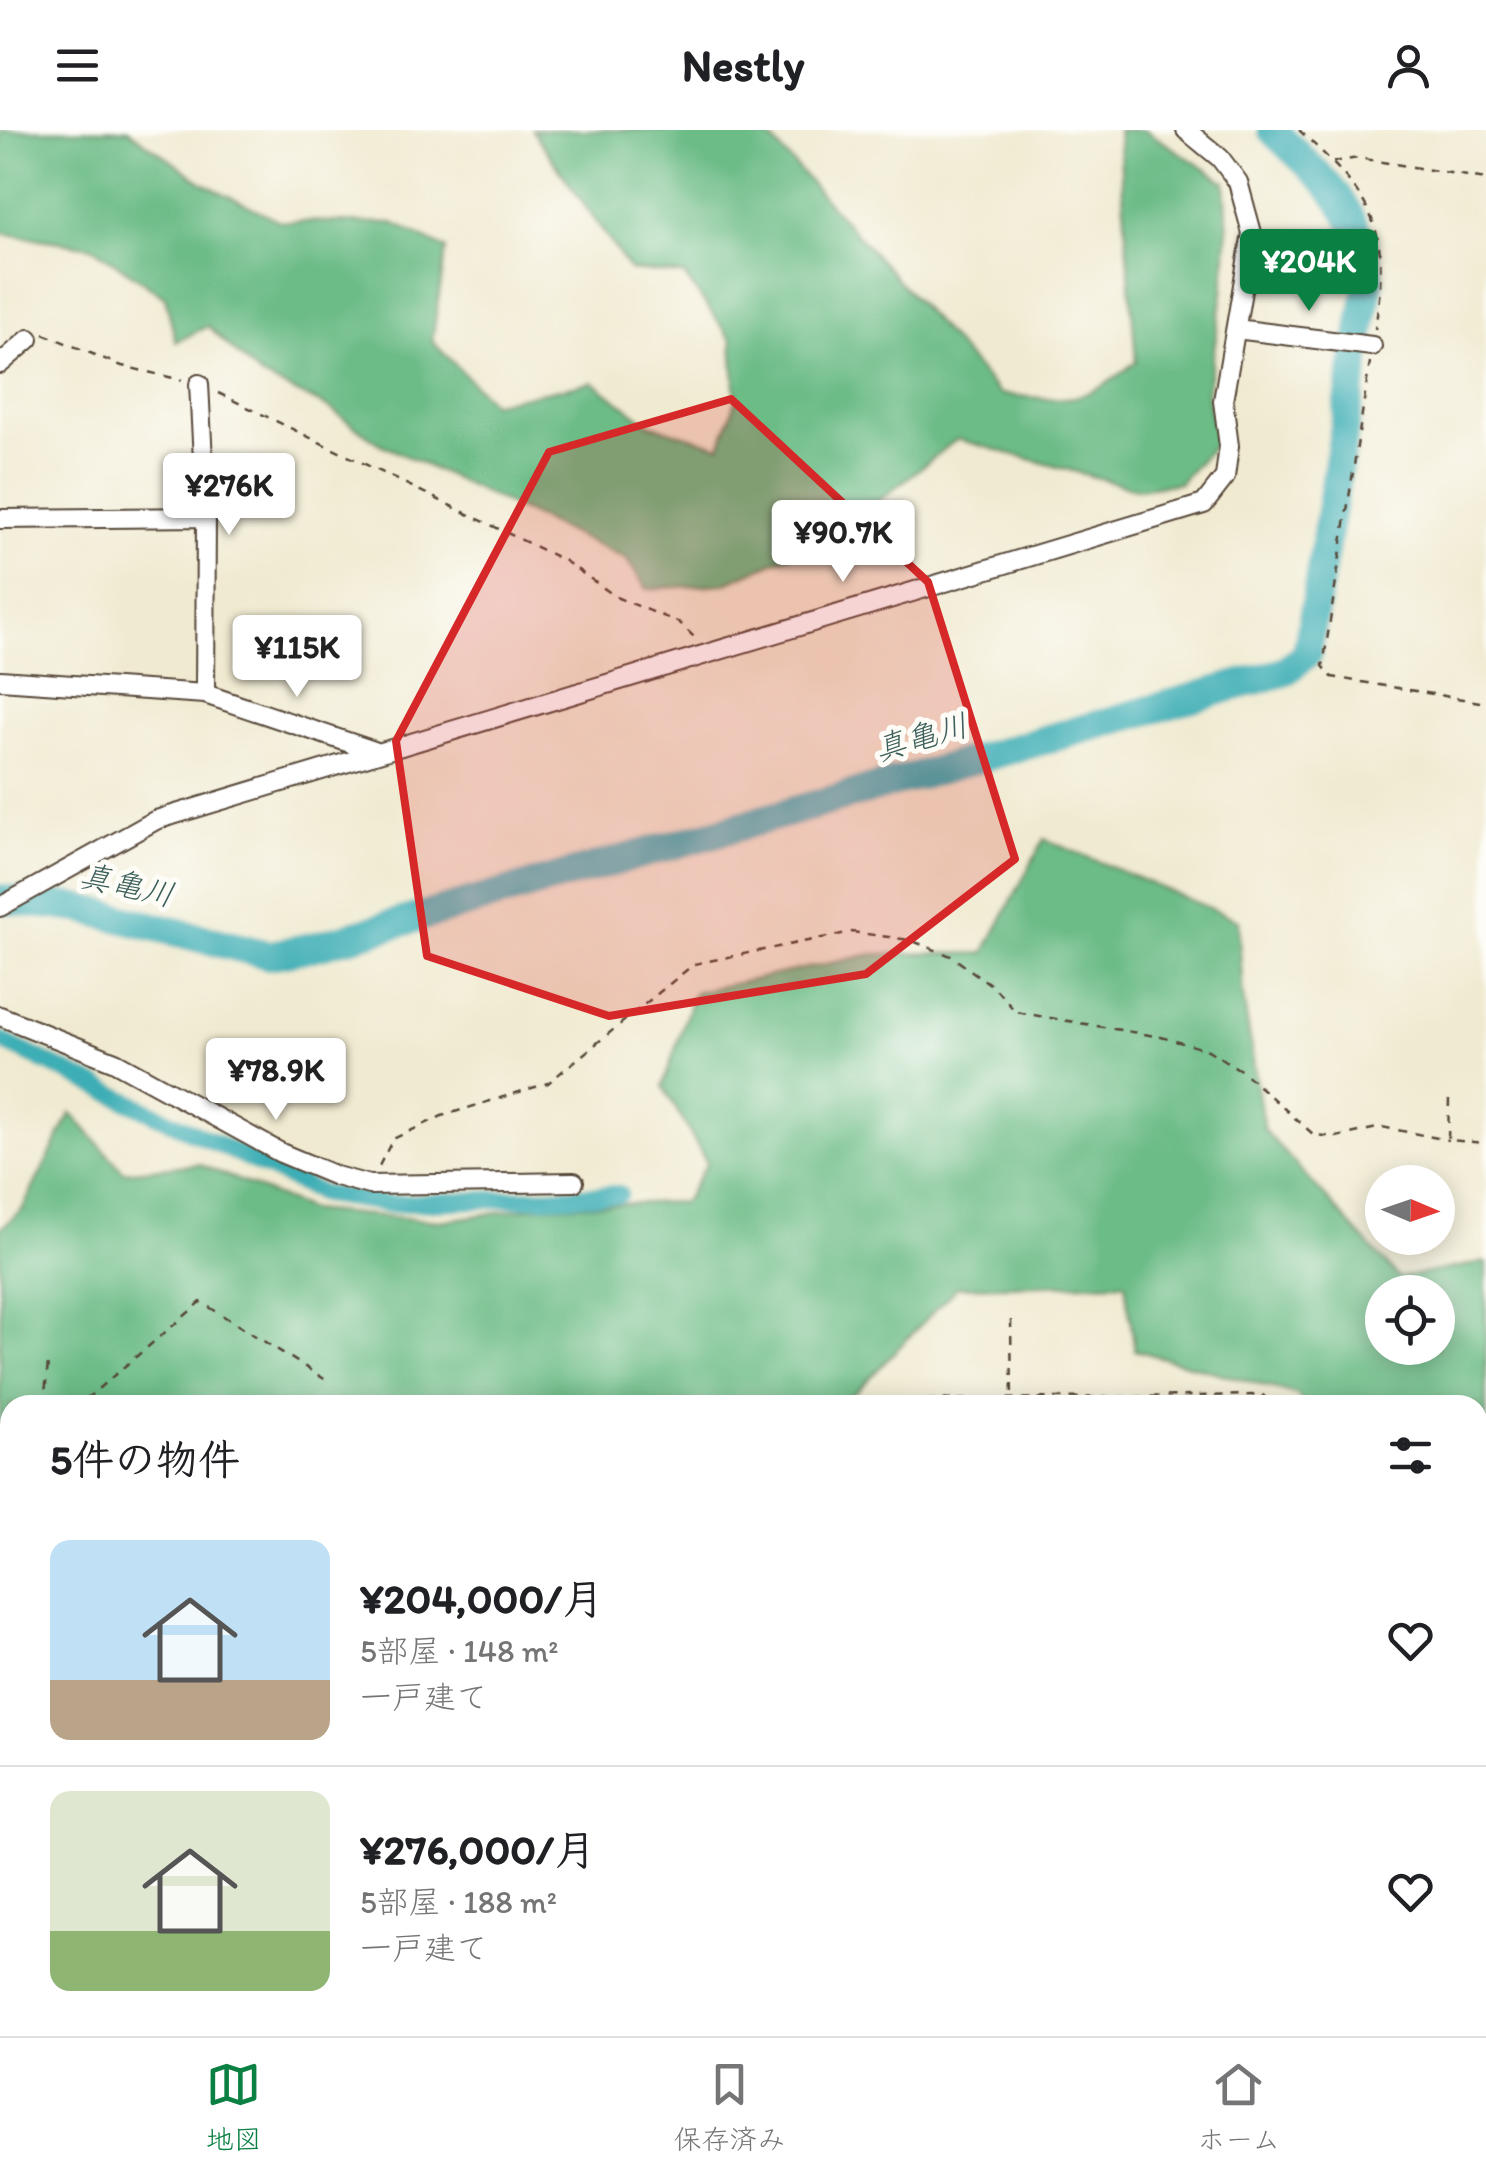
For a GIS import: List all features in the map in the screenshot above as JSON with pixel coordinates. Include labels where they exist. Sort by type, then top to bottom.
[{"type":"street","points":[[0,908],[156,820],[374,751],[1204,504],[1225,477],[1229,446],[1223,401],[1252,233],[1238,182],[1220,158],[1186,130]]},
{"type":"street","points":[[1236,329],[1372,346]]},
{"type":"street","points":[[0,364],[28,339]]},
{"type":"street","points":[[199,384],[206,517],[205,694]]},
{"type":"street","points":[[0,519],[206,517]]},
{"type":"street","points":[[0,680],[205,694],[374,751]]},
{"type":"street","points":[[0,1016],[115,1062],[281,1153],[370,1185],[574,1182]]},
{"type":"path","points":[[1299,130],[1362,197],[1380,244],[1383,275],[1322,666],[1332,677],[1486,703]]},
{"type":"path","points":[[1332,162],[1358,158],[1486,179]]},
{"type":"path","points":[[28,339],[48,333],[122,366],[199,384],[565,561],[618,598],[680,623],[706,651]]},
{"type":"path","points":[[370,1185],[393,1139],[442,1116],[548,1082],[694,964],[852,932],[910,940],[951,956],[994,987],[1016,1012],[1161,1037],[1208,1050],[1242,1071],[1314,1136],[1336,1137],[1382,1127],[1486,1143]]},
{"type":"path","points":[[1448,1140],[1449,1099]]},
{"type":"path","points":[[92,1395],[200,1302],[326,1380]]},
{"type":"path","points":[[1011,1320],[1012,1395]]},
{"type":"path","points":[[45,1395],[48,1362]]},
{"type":"highlighted area","points":[[731,399],[928,582],[1015,859],[866,974],[609,1016],[427,956],[396,741],[549,452]]},
{"type":"green space","points":[[0,130],[128,130],[203,183],[280,221],[393,223],[446,249],[432,341],[492,403],[593,382],[649,424],[720,446],[736,401],[732,340],[684,275],[630,270],[532,130],[763,130],[1000,394],[1058,398],[1088,393],[1136,361],[1118,130],[1145,130],[1225,182],[1228,229],[1223,293],[1207,393],[1216,443],[1179,483],[1138,489],[957,439],[867,510],[792,554],[724,584],[647,589],[626,559],[380,444],[326,406],[260,376],[208,326],[176,342],[165,297],[92,247],[0,233]]},
{"type":"green space","points":[[1044,839],[1238,920],[1243,996],[1264,1130],[1365,1241],[1365,1255],[1378,1255],[1396,1275],[1365,1275],[1365,1365],[1455,1365],[1455,1275],[1415,1275],[1486,1262],[1486,1395],[1298,1395],[1135,1350],[1125,1283],[957,1287],[850,1395],[0,1395],[0,1229],[22,1210],[71,1113],[124,1172],[199,1164],[310,1210],[440,1221],[541,1206],[684,1202],[707,1163],[663,1086],[694,992],[873,954],[984,953]]},
{"type":"waterway","name":"真亀川","points":[[0,899],[79,908],[269,955],[317,946],[1284,672],[1307,654],[1369,281],[1364,254],[1348,212],[1324,180],[1272,130]]},
{"type":"waterway","points":[[0,1040],[322,1194],[390,1204],[619,1194]]}]
